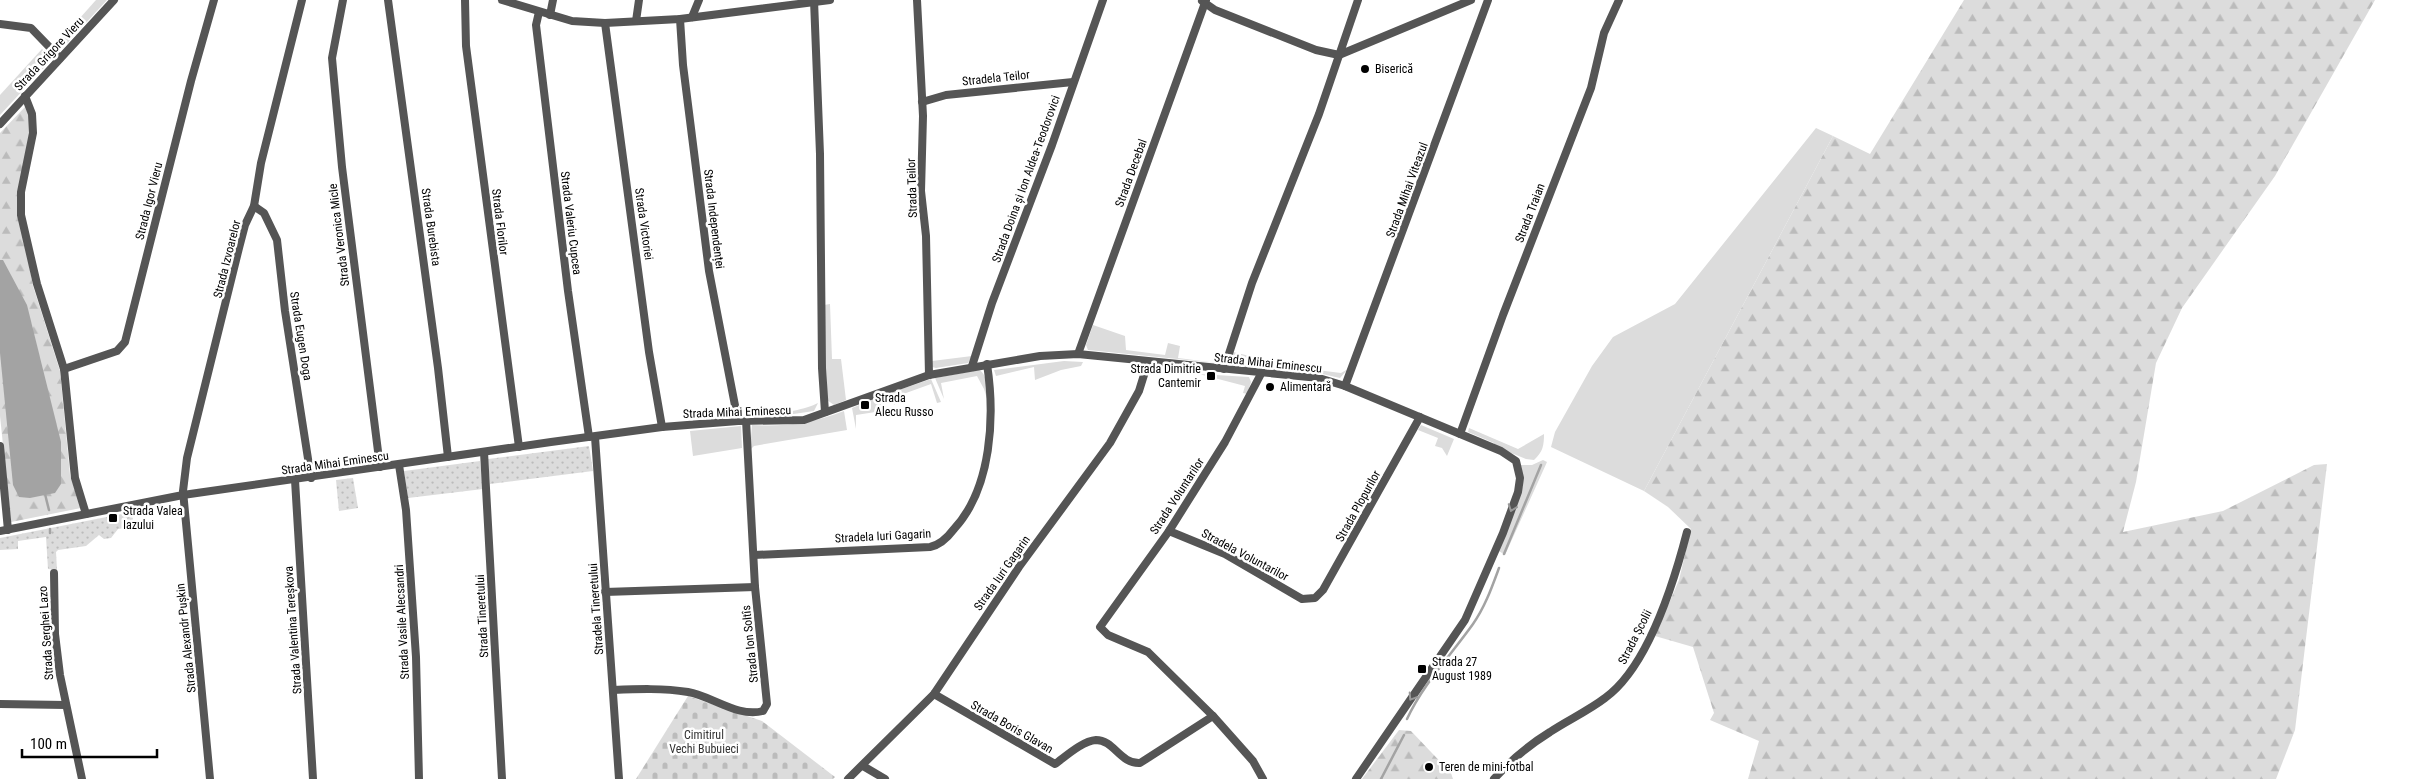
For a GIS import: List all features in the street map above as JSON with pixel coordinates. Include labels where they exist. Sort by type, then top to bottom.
[{"type":"street","name":"Strada Grigore Vieru","points":[[0,124],[114,0]]},
{"type":"street","name":"Strada Igor Vieru","points":[[64,368],[117,351],[124,342],[191,81],[214,0]]},
{"type":"street","name":"Strada Izvoarelor","points":[[183,495],[187,458],[245,225],[254,206],[261,163],[302,0]]},
{"type":"street","name":"Strada Veronica Micle","points":[[344,0],[332,58],[342,167],[380,467]]},
{"type":"street","name":"Strada Burebista","points":[[388,0],[448,457]]},
{"type":"street","name":"Strada Florilor","points":[[465,0],[466,46],[519,447]]},
{"type":"street","points":[[502,0],[572,21],[606,23],[680,19],[830,0]]},
{"type":"street","points":[[550,15],[553,0]]},
{"type":"street","points":[[636,20],[639,0]]},
{"type":"street","points":[[692,17],[699,0]]},
{"type":"street","name":"Strada Teilor","points":[[918,0],[922,102],[920,191],[926,236],[929,375]]},
{"type":"street","name":"Strada Doina și Ion Aldea-Teodorovici","points":[[972,366],[992,303],[1052,145],[1103,0]]},
{"type":"street","points":[[1224,369],[1252,283],[1319,114],[1358,0]]},
{"type":"street","points":[[1204,1],[1215,10],[1316,50],[1339,55],[1470,0]]},
{"type":"street","name":"Strada Mihai Viteazul","points":[[1345,386],[1488,0]]},
{"type":"street","name":"Strada Traian","points":[[1460,434],[1510,297],[1591,88],[1604,33],[1620,0]]},
{"type":"street","points":[[814,1],[820,154],[822,359],[825,412]]},
{"type":"street","name":"Strada Decebal","points":[[1078,354],[1204,1]]},
{"type":"street","name":"Strada Valeriu Cupcea","points":[[539,12],[536,25],[548,133],[592,437]]},
{"type":"street","name":"Strada Independenței","points":[[680,19],[709,271],[742,421]]},
{"type":"street","name":"Strada Victoriei","points":[[606,23],[649,352],[662,427]]},
{"type":"street","points":[[0,24],[31,28],[60,58]]},
{"type":"street","name":"Stradela Teilor","points":[[922,102],[946,94],[1073,82]]},
{"type":"street","points":[[25,96],[32,114],[33,133],[21,192],[22,215],[37,284],[64,368],[75,478],[84,501],[86,514]]},
{"type":"street","name":"Strada Eugen Doga","points":[[254,206],[264,213],[277,240],[285,311],[311,478]]},
{"type":"street","name":"Strada Mihai Eminescu","points":[[4,530],[183,495],[662,427],[742,421],[792,422],[929,375],[972,366],[1040,356],[1078,354],[1320,378],[1345,386],[1501,451],[1516,461],[1520,478],[1518,492],[1504,532],[1465,620],[1356,779]]},
{"type":"street","name":"Strada Iuri Gagarin","points":[[848,779],[934,694],[1020,567],[1110,443],[1139,391],[1148,362]]},
{"type":"street","name":"Stradela Iuri Gagarin","points":[[754,555],[930,546],[944,540],[964,515],[983,470],[988,448],[992,405],[987,364]]},
{"type":"street","name":"Strada Voluntarilor","points":[[1213,716],[1148,652],[1108,635],[1100,627],[1169,531],[1225,442],[1262,372]]},
{"type":"street","name":"Strada Plopurilor","points":[[1309,600],[1319,595],[1323,590],[1420,417]]},
{"type":"street","name":"Strada Ion Soltîs","points":[[614,690],[653,689],[690,692],[738,709],[756,713],[763,711],[767,704],[755,587],[754,555],[742,421]]},
{"type":"street","name":"Stradela Tineretului","points":[[592,437],[614,690],[619,779]]},
{"type":"street","points":[[0,446],[4,530]]},
{"type":"street","name":"Strada Tineretului","points":[[484,452],[502,779]]},
{"type":"street","name":"Strada Vasile Alecsandri","points":[[399,465],[406,510],[416,657],[420,779]]},
{"type":"street","name":"Strada Valentina Tereșkova","points":[[295,480],[313,779]]},
{"type":"street","name":"Strada Alexandr Pușkin","points":[[183,495],[210,779]]},
{"type":"street","name":"Stradela Voluntarilor","points":[[1169,531],[1224,554],[1302,599],[1309,600]]},
{"type":"street","name":"Strada Școlii","points":[[1494,779],[1518,755],[1548,733],[1606,698],[1624,681],[1639,658],[1675,579],[1687,532]]},
{"type":"street","name":"Strada Serghei Lazo","points":[[54,572],[55,634],[60,675],[82,779]]},
{"type":"street","points":[[605,592],[755,587]]},
{"type":"street","name":"Strada Boris Glavan","points":[[934,694],[1055,764],[1087,743],[1095,740],[1103,742],[1123,759],[1133,764],[1140,763],[1213,716]]},
{"type":"street","points":[[0,704],[66,705]]},
{"type":"street","points":[[1213,716],[1253,761],[1263,779]]},
{"type":"street","points":[[863,766],[885,779]]},
{"type":"green space","points":[[96,0],[107,0],[60,51],[55,46]]},
{"type":"green space","points":[[1964,0],[2375,0],[2275,176],[2182,308],[2156,363],[2136,482],[2123,532],[2223,511],[2314,465],[2327,464],[2295,730],[2276,779],[1748,779],[1759,741],[1710,720],[1714,713],[1693,647],[1655,636],[1679,580],[1691,529],[1668,507],[1644,491],[1833,136],[1870,154]]},
{"type":"green space","points":[[42,49],[52,59],[0,115],[0,95]]},
{"type":"green space","points":[[25,107],[30,118],[30,130],[19,213],[33,286],[60,371],[70,475],[81,508],[11,522],[0,416],[0,133]]},
{"type":"green space","points":[[1816,128],[1833,136],[1644,491],[1551,447],[1555,432],[1592,366],[1613,337],[1675,304]]},
{"type":"green space","points":[[830,304],[832,359],[841,359],[846,400],[834,405],[827,400],[824,305]]},
{"type":"green space","points":[[1093,325],[1125,336],[1126,350],[1165,355],[1168,343],[1180,346],[1178,358],[1217,363],[1088,350],[1086,345]]},
{"type":"green space","points":[[1233,352],[1301,368],[1341,373],[1348,369],[1340,378],[1309,371],[1232,364]]},
{"type":"green space","points":[[972,356],[968,363],[932,367],[932,361]]},
{"type":"green space","points":[[1064,361],[1083,362],[1081,366],[1061,370],[1035,380],[1034,367],[996,376],[994,370]]},
{"type":"green space","points":[[979,370],[985,376],[989,405],[977,376],[941,383],[944,399],[935,378]]},
{"type":"green space","points":[[1199,374],[1249,377],[1251,382],[1247,394],[1243,393],[1245,386]]},
{"type":"green space","points":[[931,379],[941,402],[937,403],[931,384],[895,397],[897,402],[894,405],[890,393]]},
{"type":"green space","points":[[883,395],[886,407],[882,407],[882,411],[856,415],[856,429],[852,408]]},
{"type":"green space","points":[[818,403],[814,411],[773,417],[743,416],[739,410],[757,414],[779,413],[801,409]]},
{"type":"green space","points":[[844,411],[847,430],[754,446],[750,450],[752,425],[799,423],[821,419]]},
{"type":"green space","points":[[1421,425],[1454,439],[1447,456],[1442,448],[1435,446],[1438,438],[1418,430]]},
{"type":"green space","points":[[741,426],[742,448],[693,456],[690,431]]},
{"type":"green space","points":[[1469,428],[1518,449],[1544,434],[1543,445],[1534,460],[1526,459],[1494,446],[1494,443],[1468,432]]},
{"type":"green space","points":[[589,446],[593,471],[490,484],[488,459]]},
{"type":"green space","points":[[1543,460],[1547,462],[1505,555],[1499,551],[1523,485],[1521,465],[1532,465]]},
{"type":"green space","points":[[480,461],[483,489],[408,498],[404,471]]},
{"type":"green space","points":[[353,478],[358,508],[339,511],[336,480]]},
{"type":"green space","points":[[132,512],[134,527],[118,529],[111,538],[104,539],[99,535],[86,546],[58,550],[56,552],[57,570],[48,569],[46,537],[18,541],[18,549],[0,550],[0,538]]},
{"type":"green space","name":"Cimitirul Vechi Bubuieci","points":[[688,696],[762,721],[835,777],[833,779],[636,779]]},
{"type":"green space","points":[[1399,730],[1411,731],[1451,773],[1453,779],[1362,779]]},
{"type":"shaded area","points":[[0,260],[3,260],[27,305],[61,442],[61,484],[55,493],[30,498],[19,497],[13,485],[0,353]]},
{"type":"waterway","points":[[1504,554],[1541,465]]},
{"type":"waterway","points":[[45,494],[49,510]]},
{"type":"waterway","points":[[1407,719],[1429,682],[1465,636],[1477,617],[1488,597],[1499,568]]},
{"type":"waterway","points":[[1381,779],[1404,735]]},
{"type":"place","name":"Biserică","points":[[1365,69]]},
{"type":"place","name":"Strada Dimitrie Cantemir","points":[[1211,376]]},
{"type":"place","name":"Alimentară","points":[[1270,387]]},
{"type":"place","name":"Strada Alecu Russo","points":[[865,405]]},
{"type":"place","name":"Strada Valea Iazului","points":[[113,518]]},
{"type":"place","name":"Strada 27 August 1989","points":[[1422,669]]},
{"type":"place","name":"Teren de mini-fotbal","points":[[1429,767]]}]
